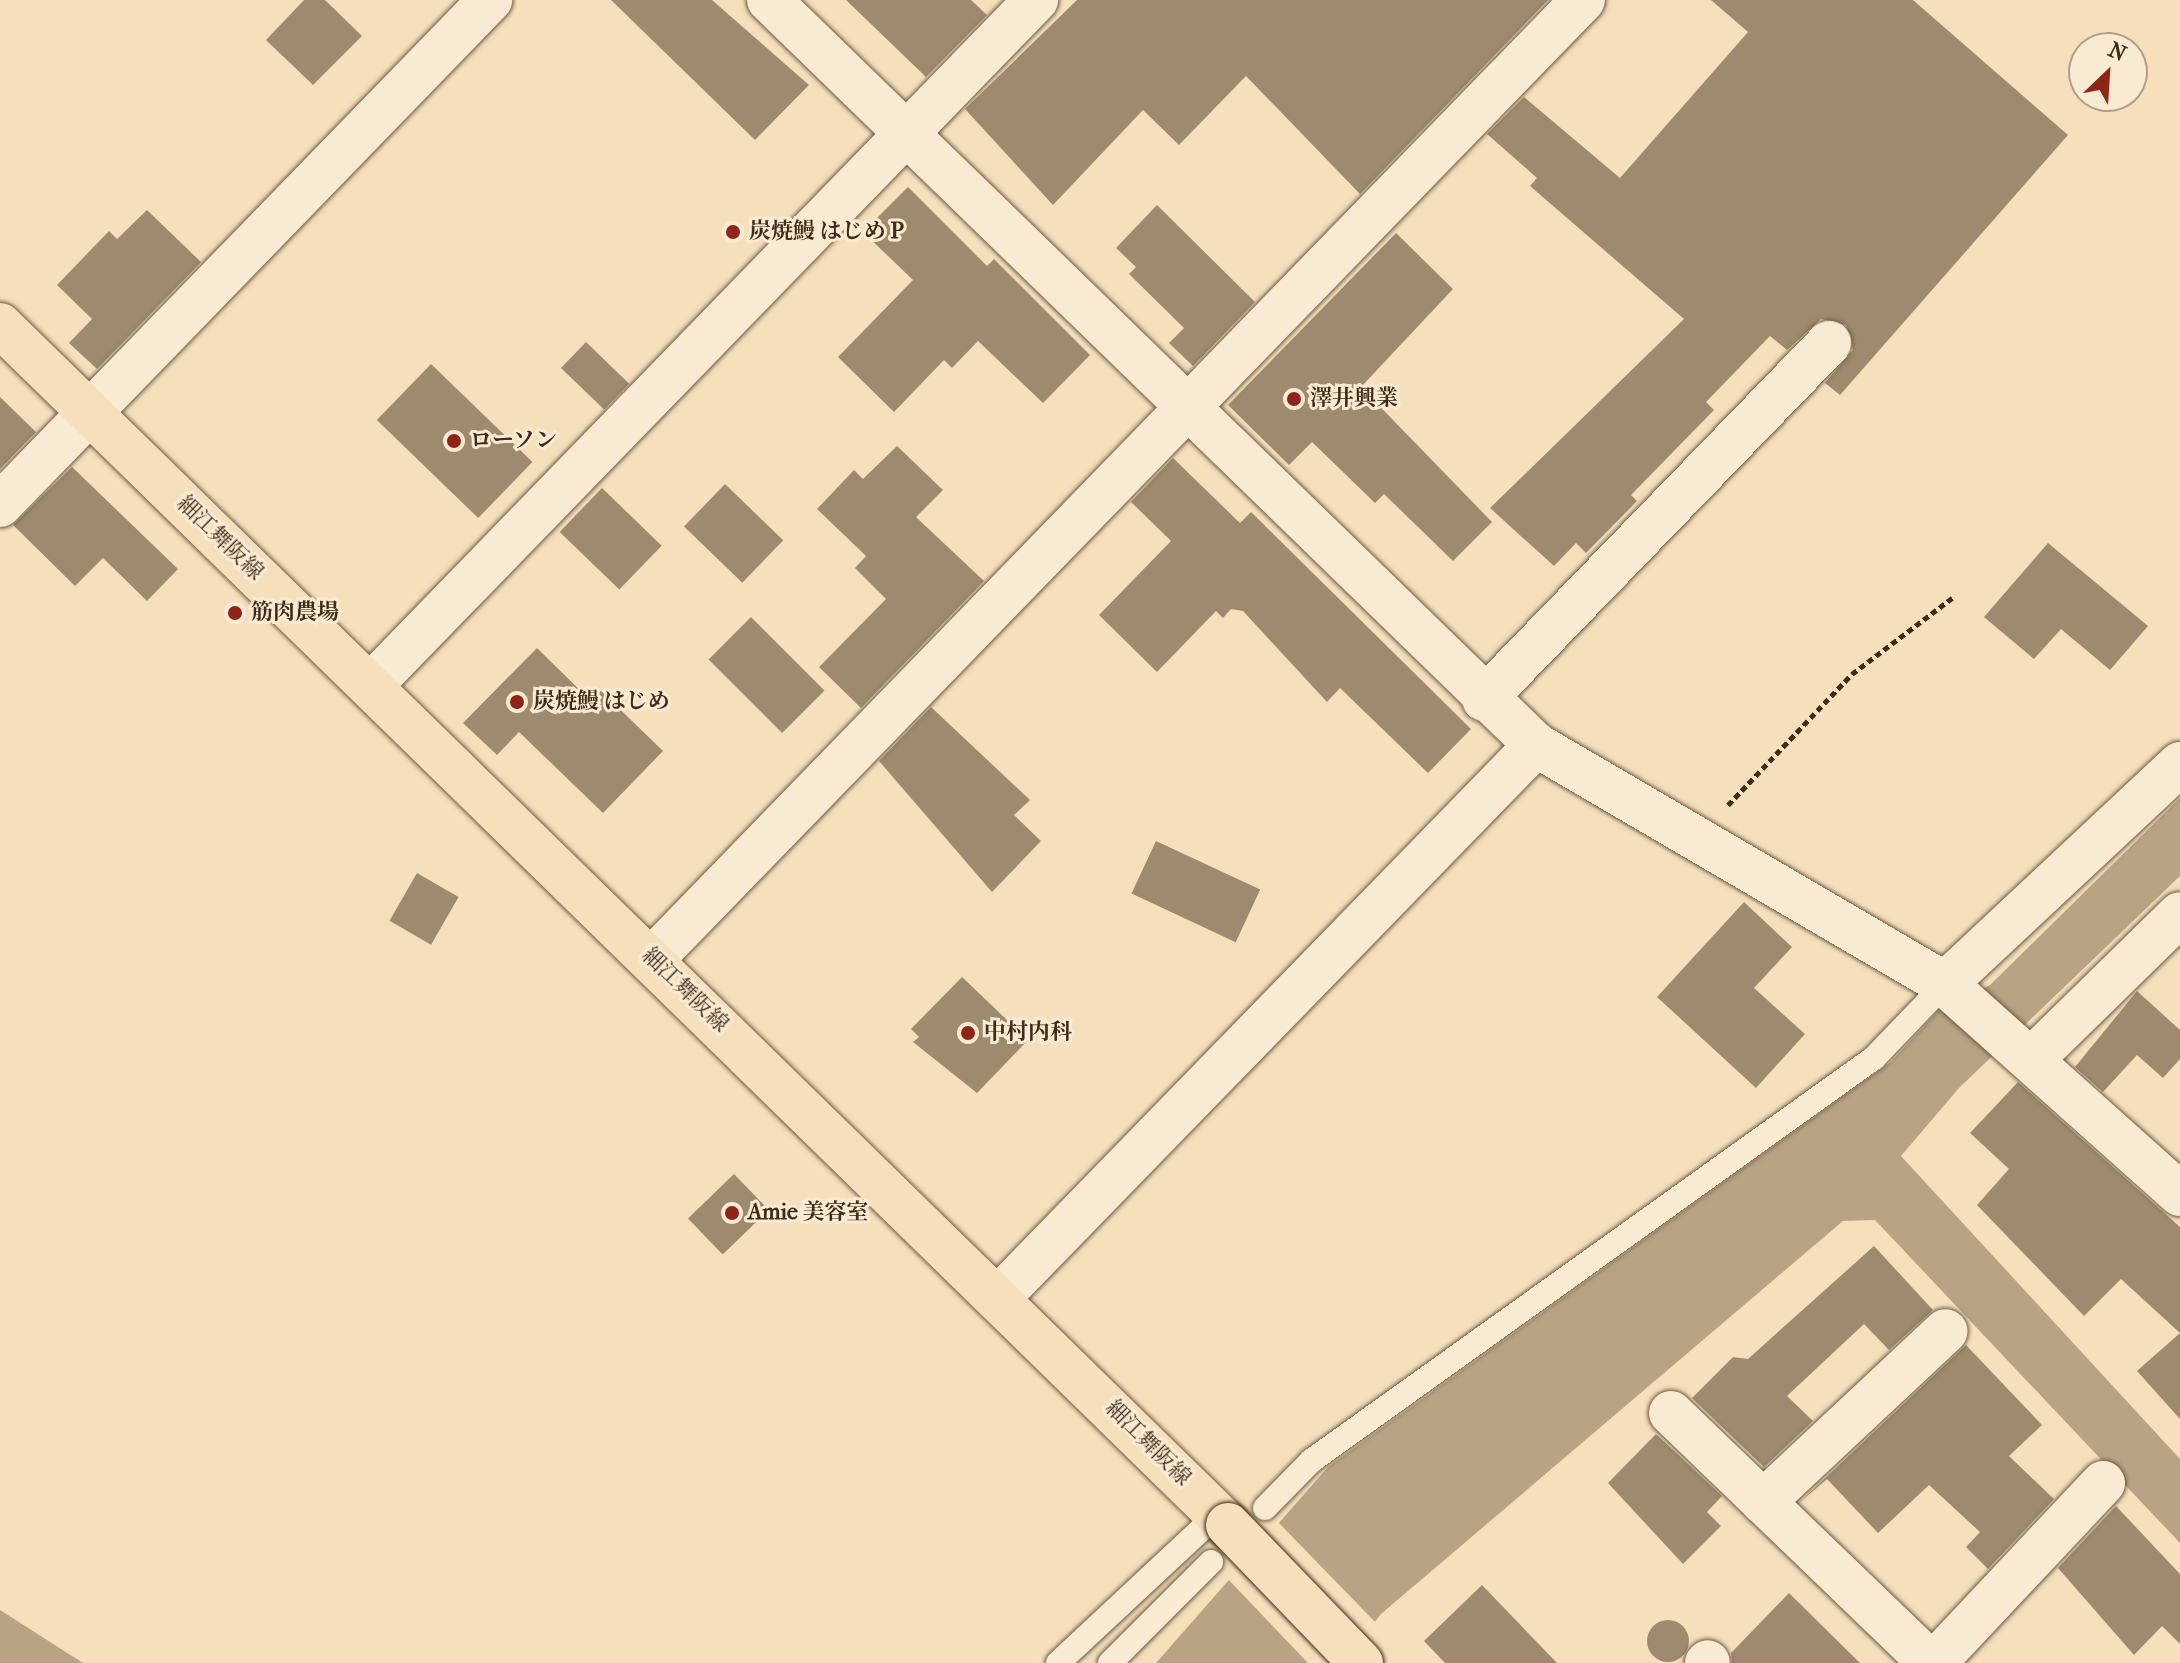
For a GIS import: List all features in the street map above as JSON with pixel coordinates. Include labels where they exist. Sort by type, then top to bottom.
[{"type":"main road","name":"細江舞阪線","points":[[0,325],[1000,1296],[1361,1663]]},
{"type":"street","points":[[0,505],[490,0]]},
{"type":"street","points":[[769,0],[1484,699],[1536,745],[1699,844],[1954,990],[2180,1194]]},
{"type":"street","points":[[371,685],[1036,0]]},
{"type":"street","points":[[653,958],[1583,0]]},
{"type":"street","points":[[1484,699],[1829,343]]},
{"type":"street","points":[[1000,1296],[1536,745]]},
{"type":"street","points":[[1954,990],[2180,764]]},
{"type":"street","points":[[2024,1052],[2180,914]]},
{"type":"street","points":[[1763,1502],[1946,1331]]},
{"type":"street","points":[[1671,1413],[1932,1663],[2103,1483]]},
{"type":"lane","points":[[1058,1663],[1311,1461],[1874,1058],[1954,990]]},
{"type":"lane","points":[[1110,1663],[1230,1527]]},
{"type":"path","points":[[1699,844],[1713,820],[1852,674],[1952,598]]},
{"type":"shaded area","points":[[2180,798],[2180,876],[1959,1088],[1901,1156],[2180,1459],[2180,1543],[1875,1220],[1843,1221],[1381,1614],[1343,1663],[1156,1663],[1328,1467],[1891,1062],[1937,1012],[1990,985]]},
{"type":"shaded area","points":[[0,1610],[83,1663],[0,1663]]},
{"type":"pier","points":[[1276,1520],[1378,1625],[1349,1663],[1308,1663],[1226,1577]]},
{"type":"building","points":[[304,0],[325,0],[362,36],[313,85],[266,40]]},
{"type":"building","points":[[611,0],[712,0],[809,85],[755,140]]},
{"type":"building","points":[[846,0],[971,0],[987,15],[926,77]]},
{"type":"building","points":[[1077,0],[1548,0],[1360,194],[1246,76],[1179,145],[1143,110],[1053,205],[965,109]]},
{"type":"building","points":[[1711,0],[1913,0],[2068,135],[1840,395],[1825,383],[1853,350],[1846,325],[1821,319],[1787,350],[1770,336],[1706,402],[1714,410],[1631,495],[1637,501],[1586,553],[1576,543],[1554,566],[1490,508],[1684,319],[1530,186],[1537,178],[1487,134],[1524,97],[1620,178],[1748,32]]},
{"type":"building","points":[[908,187],[987,266],[994,259],[1090,355],[1043,403],[978,341],[952,368],[944,360],[894,412],[838,357],[913,280],[863,232]]},
{"type":"building","points":[[1157,205],[1255,302],[1193,366],[1169,343],[1184,328],[1129,274],[1136,267],[1116,248]]},
{"type":"building","points":[[147,210],[201,262],[97,369],[69,343],[92,319],[57,285],[109,231],[117,239]]},
{"type":"building","points":[[1396,233],[1453,289],[1361,387],[1492,522],[1453,561],[1384,494],[1375,503],[1312,442],[1289,465],[1228,405]]},
{"type":"building","points":[[586,342],[629,384],[604,410],[561,368]]},
{"type":"building","name":"ローソン","points":[[431,364],[532,462],[478,518],[377,420]]},
{"type":"building","points":[[0,397],[36,432],[0,469]]},
{"type":"building","points":[[897,446],[943,490],[916,517],[984,581],[861,708],[819,667],[886,599],[855,568],[866,556],[817,509],[854,470],[863,479]]},
{"type":"building","points":[[1173,458],[1240,523],[1251,512],[1471,729],[1428,773],[1340,688],[1327,702],[1243,611],[1231,609],[1223,618],[1216,611],[1157,672],[1099,615],[1171,541],[1131,502]]},
{"type":"building","points":[[72,467],[178,569],[147,601],[103,558],[75,586],[13,525]]},
{"type":"building","points":[[725,484],[783,540],[742,583],[684,526]]},
{"type":"building","points":[[602,488],[662,546],[619,590],[560,532]]},
{"type":"building","points":[[2048,543],[2148,626],[2110,670],[2061,629],[2034,659],[1984,617]]},
{"type":"building","points":[[751,617],[825,691],[782,733],[709,659]]},
{"type":"building","points":[[537,648],[588,698],[598,688],[663,751],[603,813],[519,732],[497,755],[463,723]]},
{"type":"building","points":[[931,707],[1030,800],[1014,815],[1041,841],[992,892],[879,761]]},
{"type":"building","points":[[1156,841],[1260,890],[1236,942],[1131,894]]},
{"type":"building","points":[[417,873],[459,897],[431,945],[390,921]]},
{"type":"building","points":[[1744,902],[1792,947],[1754,988],[1805,1034],[1756,1088],[1657,997]]},
{"type":"building","name":"中村内科","points":[[962,977],[1028,1040],[977,1093],[913,1042],[919,1037],[911,1029]]},
{"type":"building","points":[[2137,991],[2180,1030],[2180,1059],[2163,1078],[2137,1055],[2103,1092],[2075,1067]]},
{"type":"building","points":[[2018,1082],[2180,1227],[2180,1333],[2121,1279],[2084,1316],[1977,1205],[2009,1169],[1970,1133]]},
{"type":"building","name":"Amie 美容室","points":[[734,1174],[769,1210],[723,1254],[688,1218]]},
{"type":"building","points":[[1874,1246],[1933,1310],[1889,1350],[1864,1324],[1787,1396],[1813,1421],[1764,1467],[1692,1398],[1733,1357],[1748,1359]]},
{"type":"building","points":[[2180,1333],[2180,1419],[2137,1371]]},
{"type":"building","points":[[1966,1345],[2042,1425],[2009,1456],[2054,1499],[1988,1569],[1966,1547],[1980,1532],[1929,1485],[1878,1533],[1827,1479],[1800,1502]]},
{"type":"building","points":[[1656,1434],[1722,1496],[1707,1512],[1721,1526],[1683,1564],[1608,1483]]},
{"type":"building","points":[[2116,1506],[2180,1574],[2180,1644],[2162,1626],[2134,1655],[2058,1568]]},
{"type":"building","points":[[1482,1585],[1557,1663],[1445,1663],[1424,1641]]},
{"type":"building","points":[[1789,1593],[1860,1663],[1732,1663],[1731,1653]]},
{"type":"building","points":[[1668,1620],[1683,1626],[1689,1641],[1683,1656],[1668,1662],[1653,1656],[1647,1641],[1653,1626]]},
{"type":"place","name":"炭焼鰻 はじめ P","points":[[733,232]]},
{"type":"place","name":"澤井興業","points":[[1294,399]]},
{"type":"place","name":"ローソン","points":[[454,441]]},
{"type":"place","name":"筋肉農場","points":[[235,613]]},
{"type":"place","name":"炭焼鰻 はじめ","points":[[517,702]]},
{"type":"place","name":"中村内科","points":[[968,1033]]},
{"type":"place","name":"Amie 美容室","points":[[732,1213]]}]
